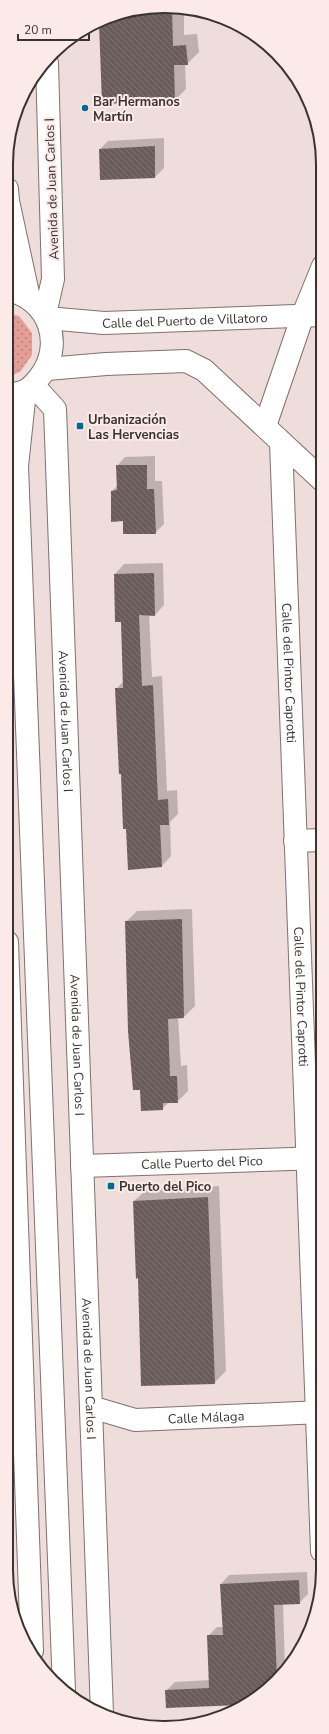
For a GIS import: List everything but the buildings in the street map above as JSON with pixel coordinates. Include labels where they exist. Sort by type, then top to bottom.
[{"type":"main road","name":"Avenida de Juan Carlos I","points":[[46,316],[53,279],[47,69]]},
{"type":"main road","points":[[13,224],[29,298]]},
{"type":"main road","points":[[13,292],[29,298],[46,316],[53,344],[28,385],[18,466],[64,1682]]},
{"type":"main road","points":[[265,426],[313,315],[316,300]]},
{"type":"main road","name":"Calle del Puerto de Villatoro","points":[[46,316],[104,323],[313,315]]},
{"type":"main road","points":[[28,385],[106,364],[186,360],[204,370],[316,474]]},
{"type":"main road","name":"Avenida de Juan Carlos I","points":[[28,385],[55,409],[103,1707]]},
{"type":"main road","name":"Calle del Pintor Caprotti","points":[[281,442],[295,841],[314,1158],[316,1260]]},
{"type":"main road","points":[[295,841],[316,840]]},
{"type":"main road","points":[[13,1112],[32,1642]]},
{"type":"main road","name":"Calle Puerto del Pico","points":[[82,1166],[314,1158]]},
{"type":"main road","name":"Calle Málaga","points":[[91,1407],[136,1420],[316,1412]]},
{"type":"shaded area","points":[[13,314],[19,316],[32,333],[32,355],[20,372],[13,375]]},
{"type":"place","name":"Bar Hermanos Martín","points":[[85,108]]},
{"type":"place","name":"Urbanización Las Hervencias","points":[[80,426]]},
{"type":"place","name":"Puerto del Pico","points":[[111,1186]]}]
